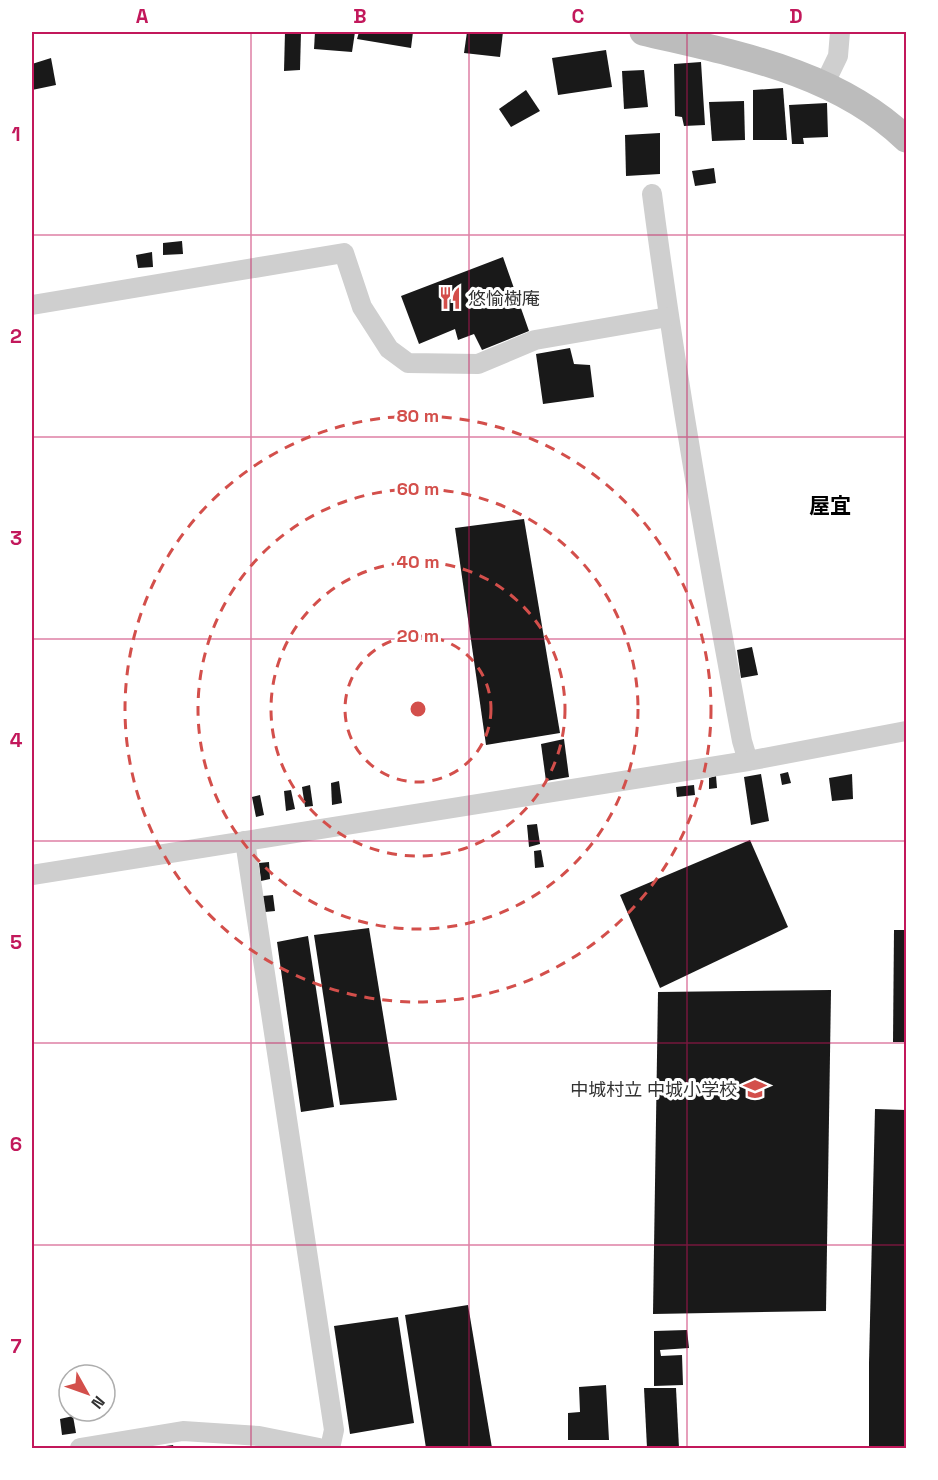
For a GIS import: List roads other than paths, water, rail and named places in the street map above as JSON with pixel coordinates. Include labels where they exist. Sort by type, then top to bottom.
[{"type":"street","points":[[643,32],[747,57],[803,75],[848,97],[892,125],[906,139]]},
{"type":"street","points":[[824,85],[838,56],[840,32]]},
{"type":"street","points":[[652,194],[668,317],[705,541],[742,741],[748,761]]},
{"type":"street","points":[[32,305],[344,253],[362,307],[389,349],[408,363],[478,364],[535,340],[668,317]]},
{"type":"street","points":[[32,875],[748,761],[906,731]]},
{"type":"street","points":[[245,841],[334,1430],[330,1449]]},
{"type":"street","points":[[80,1449],[183,1431],[259,1436],[319,1449]]},
{"type":"place","name":"悠愉樹庵","points":[[450,298]]},
{"type":"place","name":"中城村立 中城小学校","points":[[755,1089]]},
{"type":"district","name":"屋宜","points":[[830,505]]}]
